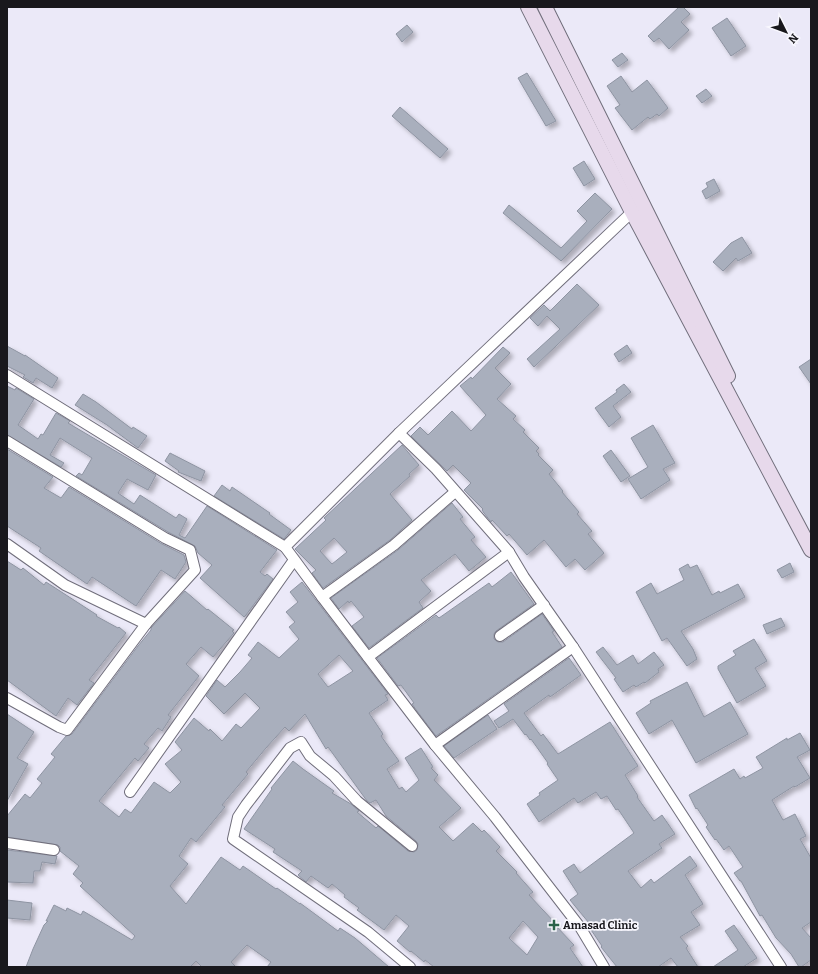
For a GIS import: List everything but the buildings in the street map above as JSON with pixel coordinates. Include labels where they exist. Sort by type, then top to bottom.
[{"type":"street","points":[[528,7],[632,212],[811,550]]},
{"type":"street","points":[[545,7],[728,376],[811,531]]},
{"type":"street","points":[[285,547],[399,433],[632,212]]},
{"type":"street","points":[[7,375],[285,547],[435,745],[495,817],[580,927],[604,967]]},
{"type":"street","points":[[399,433],[436,469],[509,552],[573,647],[781,967]]},
{"type":"street","points":[[7,441],[165,538],[190,550],[195,570],[146,624],[67,730],[7,698]]},
{"type":"street","points":[[322,597],[394,545],[455,492]]},
{"type":"street","points":[[7,544],[65,585],[146,624]]},
{"type":"street","points":[[368,656],[509,552]]},
{"type":"street","points":[[130,792],[294,560]]},
{"type":"street","points":[[500,636],[544,605]]},
{"type":"street","points":[[435,745],[573,647]]},
{"type":"street","points":[[410,967],[368,932],[233,838],[238,817],[246,805],[290,748],[301,742],[310,756],[334,776],[357,801],[412,846]]},
{"type":"street","points":[[7,843],[54,850]]},
{"type":"place","name":"Amasad Clinic","points":[[554,925]]}]
